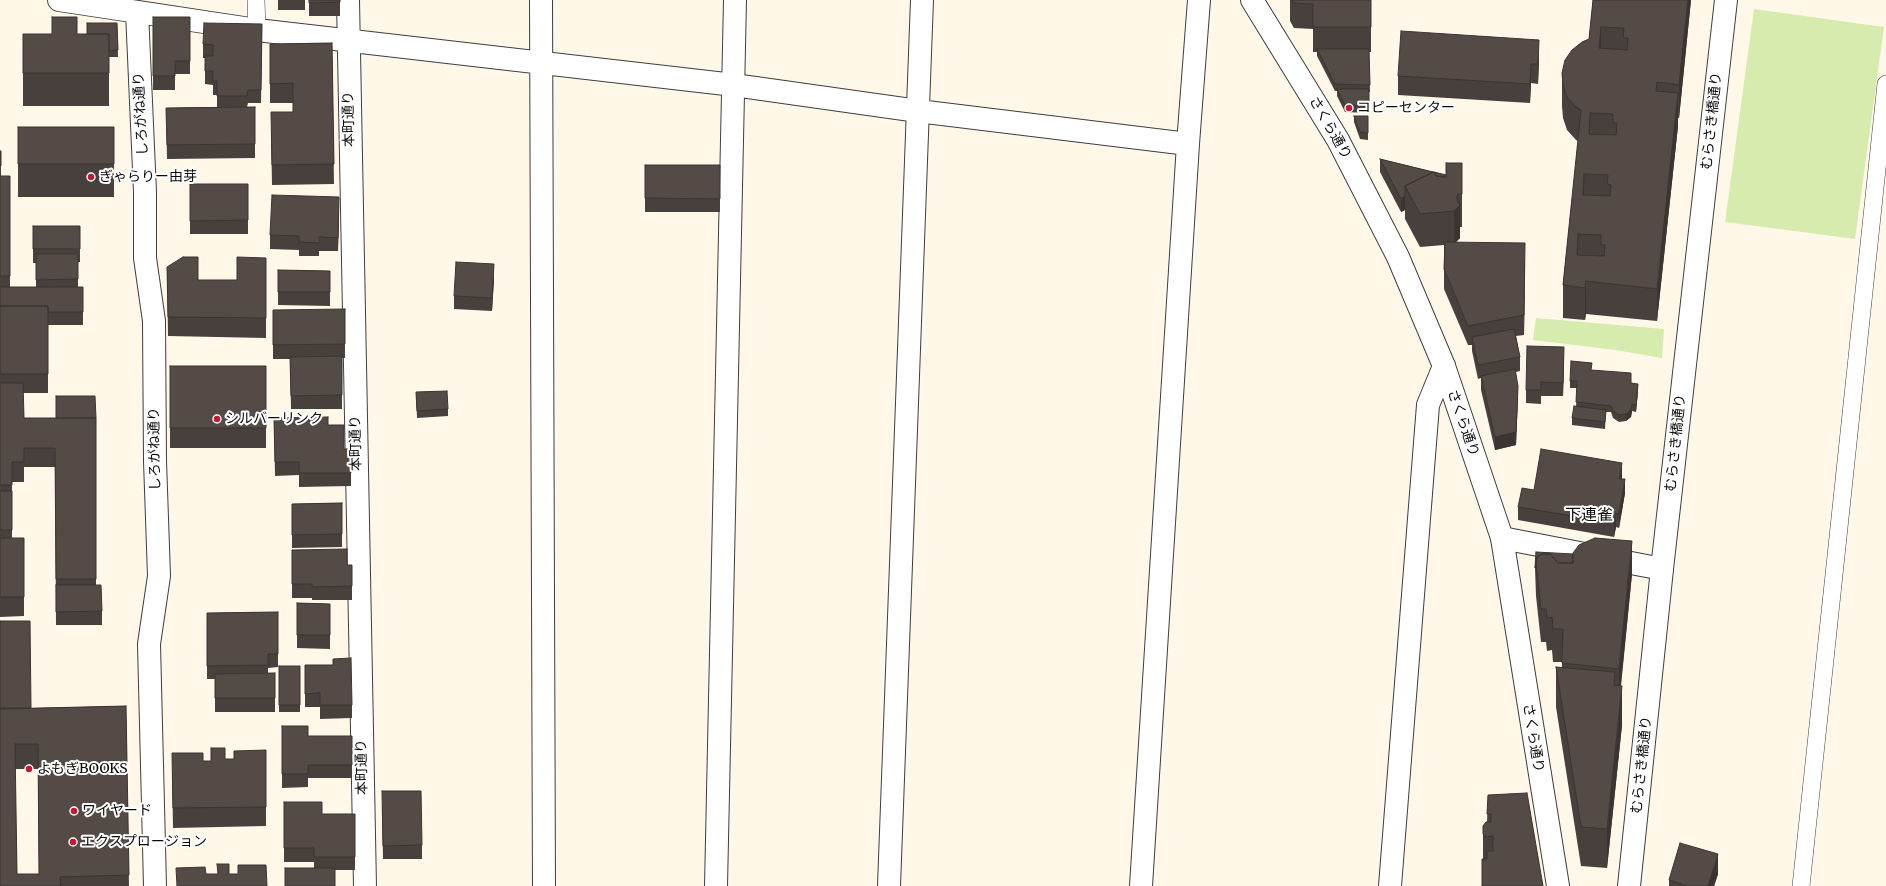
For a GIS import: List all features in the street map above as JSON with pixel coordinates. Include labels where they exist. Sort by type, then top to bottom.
[{"type":"street","points":[[60,0],[94,2],[137,12],[348,42],[734,85],[1188,144]]},
{"type":"street","name":"本町通り","points":[[348,0],[365,886]]},
{"type":"street","points":[[541,0],[544,886]]},
{"type":"street","points":[[716,886],[735,0]]},
{"type":"street","points":[[889,886],[922,0]]},
{"type":"street","points":[[1141,886],[1188,144],[1200,0]]},
{"type":"street","name":"さくら通り","points":[[1252,0],[1338,140],[1398,257],[1444,366],[1502,538],[1558,886]]},
{"type":"street","name":"むらさき橋通り","points":[[1629,886],[1662,569],[1726,0]]},
{"type":"street","name":"しろがね通り","points":[[137,12],[145,192],[145,258],[154,321],[155,461],[159,576],[149,644],[155,886]]},
{"type":"street","points":[[1390,886],[1428,405],[1444,366]]},
{"type":"street","points":[[1502,538],[1662,569]]},
{"type":"lane","points":[[256,0],[257,30]]},
{"type":"lane","points":[[1801,886],[1886,84]]},
{"type":"green space","points":[[1754,9],[1884,27],[1855,239],[1725,222]]},
{"type":"green space","points":[[1536,318],[1664,329],[1662,358],[1615,350],[1533,340]]},
{"type":"building","points":[[309,0],[340,0],[340,2],[309,3]]},
{"type":"building","points":[[1292,0],[1371,0],[1371,27],[1313,27],[1313,4],[1294,3]]},
{"type":"building","points":[[1593,0],[1688,0],[1679,85],[1657,82],[1656,91],[1678,93],[1657,289],[1586,281],[1585,288],[1563,285],[1581,110],[1576,107],[1567,97],[1563,85],[1562,73],[1565,60],[1572,50],[1582,42],[1589,39]],"holes":[[[1601,27],[1624,28],[1623,38],[1628,38],[1627,50],[1599,48]],[[1590,113],[1613,114],[1613,123],[1617,123],[1616,135],[1589,134]],[[1584,174],[1608,175],[1607,184],[1611,185],[1610,196],[1583,195]],[[1578,234],[1601,235],[1601,245],[1605,245],[1604,256],[1577,255]]]},
{"type":"building","points":[[52,17],[77,17],[77,34],[109,34],[109,73],[23,73],[23,34],[52,34]]},
{"type":"building","points":[[153,17],[190,17],[190,61],[175,61],[175,76],[153,76]]},
{"type":"building","points":[[87,23],[117,23],[118,50],[109,51],[109,34],[87,34]]},
{"type":"building","points":[[204,23],[262,24],[261,90],[248,90],[247,96],[217,96],[217,81],[213,81],[213,71],[205,71],[205,56],[213,56],[213,45],[203,44]]},
{"type":"building","points":[[1401,31],[1539,40],[1538,64],[1531,64],[1530,84],[1398,76]]},
{"type":"building","points":[[332,43],[334,164],[272,165],[271,112],[293,112],[293,83],[270,84],[270,44]]},
{"type":"building","points":[[1317,49],[1369,49],[1370,85],[1335,84]]},
{"type":"building","points":[[1337,89],[1369,89],[1369,106],[1345,105]]},
{"type":"building","points":[[255,107],[255,144],[167,145],[166,108]]},
{"type":"building","points":[[1354,116],[1368,116],[1368,133],[1360,132]]},
{"type":"building","points":[[18,127],[114,127],[114,164],[18,164]]},
{"type":"building","points":[[1,151],[1,166],[0,166]]},
{"type":"building","points":[[1380,159],[1433,172],[1405,186],[1405,196],[1401,199]]},
{"type":"building","points":[[1446,163],[1462,163],[1462,194],[1458,194],[1457,196],[1457,201],[1460,205],[1454,211],[1420,214],[1405,186],[1434,172],[1436,176],[1446,177]]},
{"type":"building","points":[[645,165],[720,165],[720,199],[645,198]]},
{"type":"building","points":[[1434,172],[1446,175],[1443,177],[1436,176]]},
{"type":"building","points":[[0,176],[10,176],[10,276],[0,276]]},
{"type":"building","points":[[190,184],[248,184],[248,220],[190,221]]},
{"type":"building","points":[[272,195],[339,197],[338,238],[319,237],[319,243],[299,242],[299,236],[270,235]]},
{"type":"building","points":[[33,226],[80,226],[80,249],[33,249]]},
{"type":"building","points":[[1445,242],[1525,243],[1524,315],[1468,326],[1444,269]]},
{"type":"building","points":[[36,254],[78,254],[78,279],[36,280]]},
{"type":"building","points":[[183,257],[198,257],[198,280],[237,280],[237,257],[266,258],[266,318],[168,317],[167,267]]},
{"type":"building","points":[[456,262],[494,264],[492,298],[454,296]]},
{"type":"building","points":[[278,270],[330,271],[330,292],[278,292]]},
{"type":"building","points":[[0,287],[83,287],[83,312],[48,312],[48,306],[0,306]]},
{"type":"building","points":[[0,306],[48,306],[48,374],[0,374]]},
{"type":"building","points":[[345,309],[345,344],[273,345],[273,310]]},
{"type":"building","points":[[1514,329],[1520,357],[1478,365],[1472,337]]},
{"type":"building","points":[[1527,346],[1564,347],[1563,383],[1541,382],[1541,390],[1526,390]]},
{"type":"building","points":[[342,356],[342,395],[291,396],[290,357]]},
{"type":"building","points":[[1571,361],[1592,363],[1591,370],[1631,373],[1631,383],[1638,384],[1636,405],[1632,404],[1631,410],[1626,414],[1619,415],[1613,411],[1611,406],[1576,402],[1577,381],[1570,381]]},
{"type":"building","points":[[170,366],[266,366],[266,428],[170,428]]},
{"type":"building","points":[[1515,369],[1518,386],[1516,432],[1495,437],[1481,376]]},
{"type":"building","points":[[0,383],[23,383],[24,418],[96,418],[96,579],[56,579],[55,448],[24,448],[24,462],[12,462],[12,485],[0,485]]},
{"type":"building","points":[[447,391],[448,409],[417,411],[416,392]]},
{"type":"building","points":[[56,396],[95,396],[96,418],[56,418]]},
{"type":"building","points":[[1574,406],[1606,410],[1605,422],[1572,418]]},
{"type":"building","points":[[328,417],[328,425],[344,425],[344,449],[350,449],[351,473],[299,473],[299,462],[275,462],[274,418]]},
{"type":"building","points":[[1541,449],[1622,463],[1619,479],[1625,479],[1619,514],[1616,513],[1614,523],[1518,507],[1522,488],[1534,490]]},
{"type":"building","points":[[0,491],[12,491],[12,530],[0,530]]},
{"type":"building","points":[[342,503],[342,534],[292,535],[292,504]]},
{"type":"building","points":[[0,538],[24,538],[24,597],[0,597]]},
{"type":"building","points":[[1595,538],[1632,541],[1619,669],[1562,663],[1563,629],[1553,629],[1552,617],[1547,618],[1546,609],[1541,609],[1536,563],[1537,557],[1542,554],[1550,554],[1558,563],[1573,563],[1573,553],[1579,545]]},
{"type":"building","points":[[347,549],[347,565],[352,565],[352,586],[312,587],[312,584],[292,584],[292,550]]},
{"type":"building","points":[[1536,552],[1573,554],[1573,563],[1558,563],[1550,554],[1542,554],[1537,557],[1535,568]]},
{"type":"building","points":[[56,585],[101,585],[102,611],[56,612]]},
{"type":"building","points":[[297,603],[330,604],[330,635],[297,635]]},
{"type":"building","points":[[278,612],[278,654],[268,654],[268,665],[207,666],[207,613]]},
{"type":"building","points":[[0,621],[30,621],[31,708],[0,708]]},
{"type":"building","points":[[351,658],[352,705],[320,705],[320,693],[305,694],[305,665],[333,665],[333,659]]},
{"type":"building","points":[[279,666],[300,666],[300,705],[279,705]]},
{"type":"building","points":[[1556,667],[1615,672],[1614,685],[1622,686],[1607,829],[1581,827]]},
{"type":"building","points":[[275,673],[275,698],[215,698],[215,674]]},
{"type":"building","points":[[126,706],[129,875],[60,877],[61,886],[0,886],[0,709]],"holes":[[[15,744],[38,744],[39,874],[17,874]]]},
{"type":"building","points":[[282,726],[308,726],[308,736],[352,736],[352,765],[308,765],[308,774],[282,774]]},
{"type":"building","points":[[211,748],[225,748],[225,759],[234,759],[234,751],[266,750],[266,807],[173,808],[172,753],[203,753],[203,761],[211,761]]},
{"type":"building","points":[[382,791],[421,791],[422,845],[383,846]]},
{"type":"building","points":[[1527,793],[1543,886],[1482,886],[1482,859],[1487,859],[1487,851],[1493,851],[1493,836],[1486,837],[1483,834],[1483,826],[1486,822],[1491,822],[1491,814],[1487,814],[1488,795]]},
{"type":"building","points":[[284,802],[322,802],[322,814],[355,814],[355,857],[314,857],[314,848],[284,848]]},
{"type":"building","points":[[1680,843],[1718,854],[1708,886],[1687,886],[1669,880]]},
{"type":"building","points":[[217,864],[229,864],[229,874],[238,874],[238,865],[266,865],[267,886],[177,886],[176,868],[205,867],[206,874],[218,874]]},
{"type":"building","points":[[285,868],[335,868],[335,886],[285,886]]},
{"type":"place","name":"コピーセンター","points":[[1349,108]]},
{"type":"place","name":"ぎゃらりー由芽","points":[[91,177]]},
{"type":"place","name":"シルバーリンク","points":[[217,419]]},
{"type":"place","name":"よもぎBOOKS","points":[[29,769]]},
{"type":"place","name":"ワイヤード","points":[[74,811]]},
{"type":"place","name":"エクスプロージョン","points":[[73,842]]},
{"type":"district","name":"下連雀","points":[[1589,515]]}]
